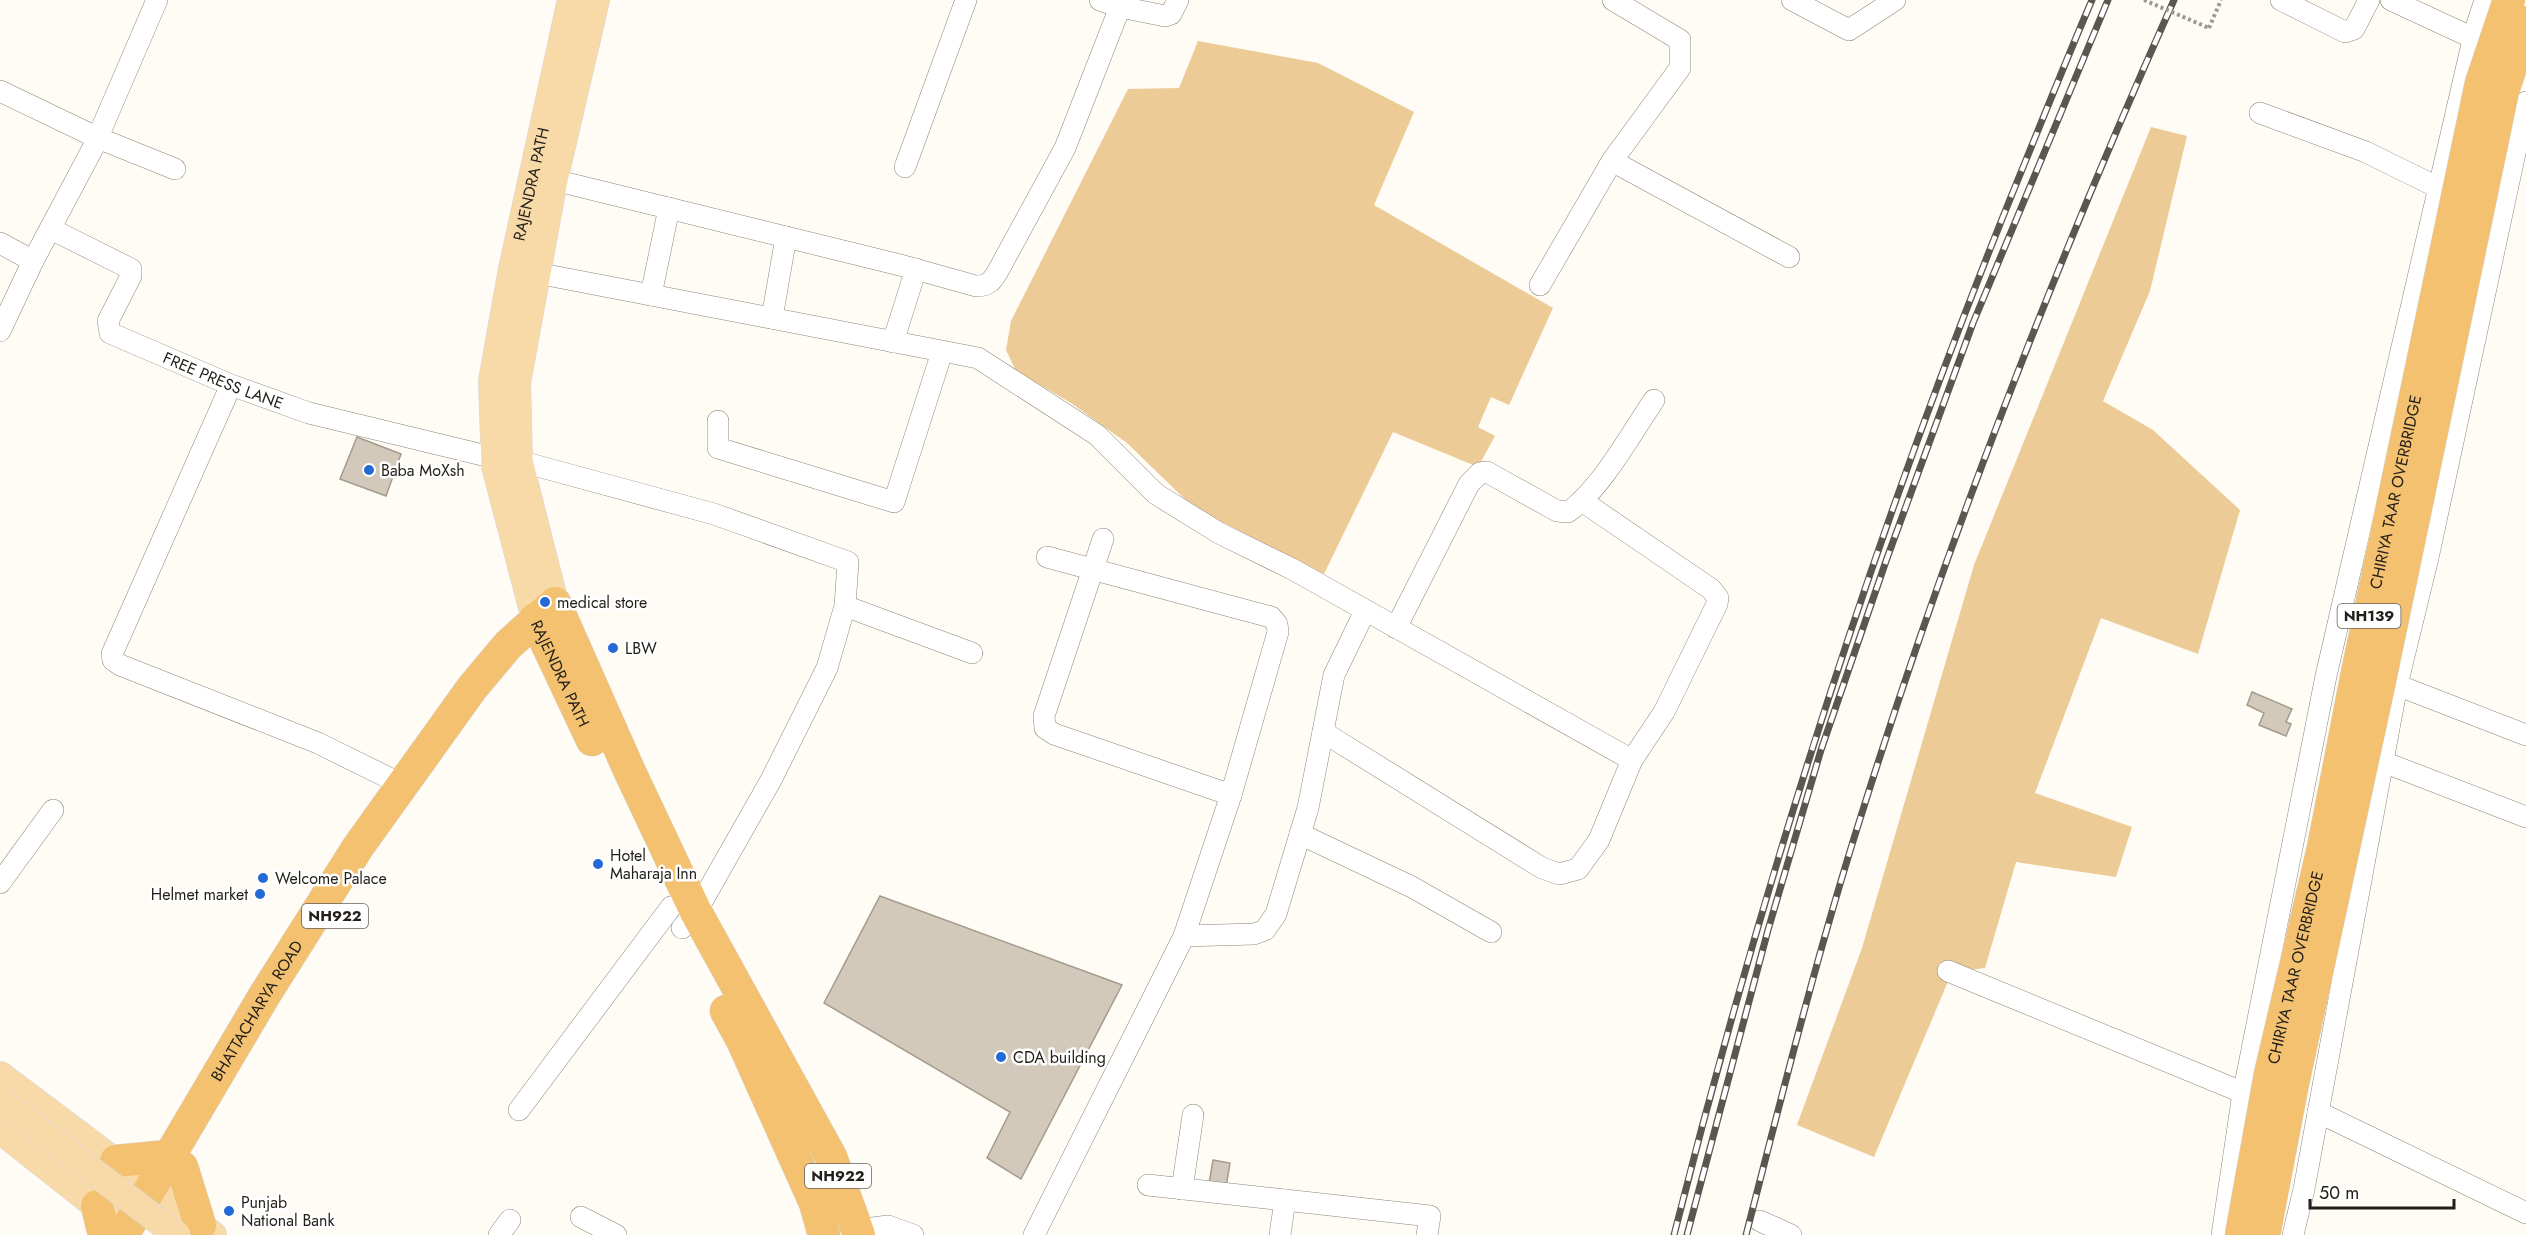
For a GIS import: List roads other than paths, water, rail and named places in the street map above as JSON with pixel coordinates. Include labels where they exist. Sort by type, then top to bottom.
[{"type":"highway","name":"CHIRIYA TAAR OVERBRIDGE","points":[[2241,1235],[2270,1074],[2322,848],[2481,83],[2509,0]]},
{"type":"highway","name":"CHIRIYA TAAR OVERBRIDGE","points":[[2264,1235],[2293,1083],[2503,91],[2526,22]]},
{"type":"highway","name":"BHATTACHARYA ROAD","points":[[121,1229],[156,1193],[322,904],[358,847],[472,688],[508,645],[548,620]]},
{"type":"highway","name":"BHATTACHARYA ROAD","points":[[175,1162],[279,1005],[372,857],[485,699],[521,657],[548,620]]},
{"type":"highway","name":"RAJENDRA PATH","points":[[548,620],[742,1040],[815,1203],[824,1235]]},
{"type":"highway","name":"RAJENDRA PATH","points":[[683,916],[733,982],[831,1157]]},
{"type":"highway","points":[[801,1172],[831,1157]]},
{"type":"highway","name":"NH922","points":[[831,1157],[867,1232]]},
{"type":"highway","points":[[116,1161],[175,1162],[197,1232]]},
{"type":"main road","name":"RAJENDRA PATH","points":[[548,620],[507,460],[517,382],[524,271],[571,0]]},
{"type":"main road","name":"RAJENDRA PATH","points":[[524,271],[554,180],[596,0]]},
{"type":"main road","points":[[0,1075],[116,1161],[156,1193],[197,1232]]},
{"type":"main road","points":[[0,1101],[197,1232]]},
{"type":"main road","points":[[2,1136],[121,1229]]},
{"type":"street","points":[[0,331],[33,261],[98,138],[157,0]]},
{"type":"street","points":[[905,166],[966,0]]},
{"type":"street","points":[[1100,0],[1120,7],[1164,16],[1171,14],[1178,0]]},
{"type":"street","points":[[1540,285],[1612,161],[1680,69],[1680,40],[1613,0]]},
{"type":"street","points":[[1792,0],[1849,30],[1895,0]]},
{"type":"street","points":[[2281,0],[2345,32],[2354,29],[2369,0]]},
{"type":"street","points":[[2391,0],[2473,38]]},
{"type":"street","points":[[2222,1235],[2244,1093],[2326,676],[2473,38],[2485,0]]},
{"type":"street","points":[[554,180],[916,269],[976,286],[986,286],[992,281],[1065,148],[1120,7]]},
{"type":"street","points":[[0,91],[98,138],[175,169]]},
{"type":"street","points":[[2293,1235],[2304,1189],[2381,761],[2451,453],[2526,102]]},
{"type":"street","points":[[2260,113],[2366,153],[2439,188]]},
{"type":"street","points":[[1612,161],[1789,257]]},
{"type":"street","points":[[651,295],[669,208]]},
{"type":"street","name":"FREE PRESS LANE","points":[[51,229],[131,269],[131,276],[108,321],[110,333],[231,385],[309,413],[507,460],[714,514],[848,562],[845,606]]},
{"type":"street","points":[[772,318],[786,237]]},
{"type":"street","points":[[0,243],[33,261]]},
{"type":"street","points":[[893,342],[916,269]]},
{"type":"street","points":[[524,271],[978,358],[1097,435],[1156,494],[1219,533],[1294,570],[1632,760]]},
{"type":"street","points":[[718,421],[718,448],[894,502],[942,352]]},
{"type":"street","points":[[231,385],[112,654],[113,660],[120,665],[318,743],[403,785]]},
{"type":"street","points":[[1396,628],[1469,484],[1480,473],[1487,472],[1562,513],[1568,512],[1582,501],[1612,464],[1654,400]]},
{"type":"street","points":[[2382,434],[2451,453]]},
{"type":"street","points":[[1323,732],[1542,868],[1559,874],[1578,869],[1599,840],[1632,760],[1664,712],[1718,598],[1711,589],[1582,501]]},
{"type":"street","points":[[1103,539],[1095,569],[1044,716],[1045,728],[1054,734],[1231,795]]},
{"type":"street","points":[[1034,1235],[1184,936],[1231,795],[1278,632],[1277,624],[1271,616],[1047,557]]},
{"type":"street","points":[[519,1110],[683,916],[771,780],[827,668],[845,606],[972,653]]},
{"type":"street","points":[[1184,936],[1254,934],[1265,930],[1276,914],[1300,834],[1334,675],[1365,611]]},
{"type":"street","points":[[2397,685],[2526,735]]},
{"type":"street","points":[[2381,761],[2526,817]]},
{"type":"street","points":[[2304,786],[2373,804]]},
{"type":"street","points":[[0,883],[53,810]]},
{"type":"street","points":[[1300,834],[1412,887],[1491,932]]},
{"type":"street","points":[[1948,971],[2244,1093]]},
{"type":"street","points":[[2256,1032],[2328,1059]]},
{"type":"street","points":[[2318,1112],[2526,1213]]},
{"type":"street","points":[[1182,1189],[1193,1115]]},
{"type":"street","points":[[1148,1185],[1430,1216],[1427,1235]]},
{"type":"street","points":[[1280,1235],[1284,1200]]},
{"type":"street","points":[[581,1217],[616,1235]]},
{"type":"street","points":[[1761,1221],[1791,1235]]},
{"type":"street","points":[[867,1232],[913,1235]]},
{"type":"railway","points":[[1674,1235],[1746,967],[1827,702],[1871,571],[1966,311],[2092,0]]},
{"type":"railway","points":[[1687,1235],[1768,930],[1821,750],[1886,561],[1973,323],[2108,0]]},
{"type":"railway","points":[[1746,1235],[1800,1025],[1830,920],[1861,816],[1930,609],[2046,302],[2174,0]]},
{"type":"place","name":"Baba MoXsh","points":[[369,470]]},
{"type":"place","name":"medical store","points":[[545,602]]},
{"type":"place","name":"LBW","points":[[613,648]]},
{"type":"place","name":"Hotel Maharaja Inn","points":[[598,864]]},
{"type":"place","name":"Welcome Palace","points":[[263,878]]},
{"type":"place","name":"Helmet market","points":[[260,894]]},
{"type":"place","name":"CDA building","points":[[1001,1057]]},
{"type":"place","name":"Punjab National Bank","points":[[229,1211]]}]
